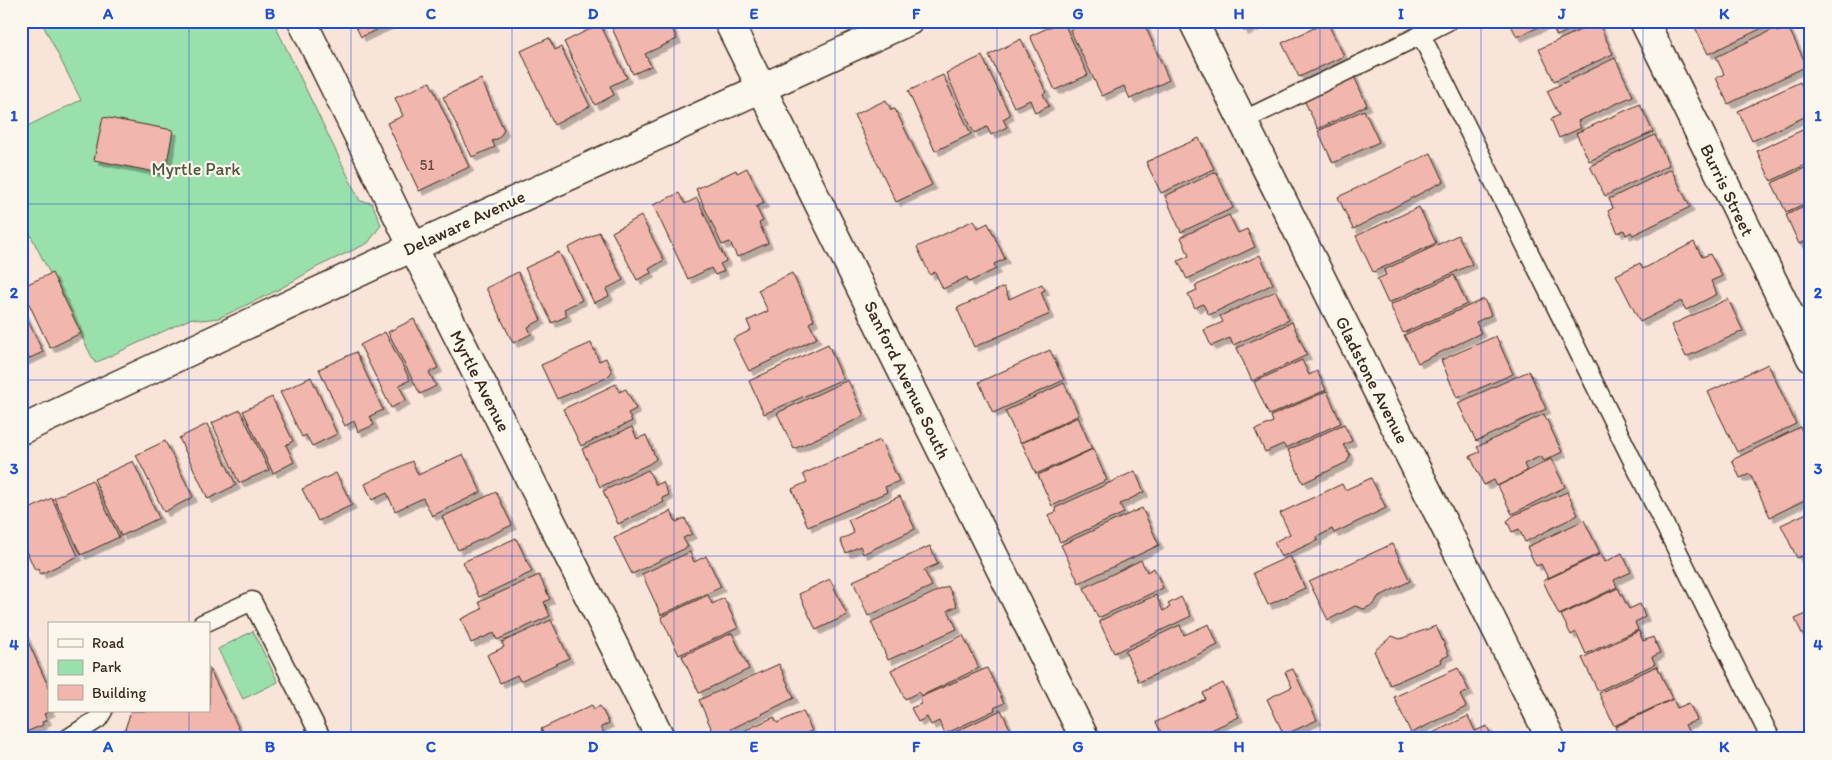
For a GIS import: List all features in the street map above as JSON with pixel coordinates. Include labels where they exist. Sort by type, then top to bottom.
[{"type":"street","name":"Myrtle Avenue","points":[[302,21],[413,247],[661,739]]},
{"type":"street","name":"Sanford Avenue South","points":[[728,21],[1085,739]]},
{"type":"street","name":"Delaware Avenue","points":[[21,430],[413,247],[909,21]]},
{"type":"street","name":"Gladstone Avenue","points":[[1193,21],[1551,739]]},
{"type":"street","name":"Burris Street","points":[[1644,21],[1811,358]]},
{"type":"lane","points":[[1242,120],[1448,21]]},
{"type":"lane","points":[[1421,35],[1771,739]]},
{"type":"lane","points":[[206,622],[252,601],[322,739]]},
{"type":"lane","points":[[67,739],[98,719],[102,712]]},
{"type":"green space","name":"Myrtle Park","points":[[41,21],[273,21],[360,201],[372,203],[381,225],[368,243],[317,267],[278,290],[219,318],[201,320],[192,318],[95,363],[21,216],[21,129],[81,100]]},
{"type":"green space","points":[[253,631],[278,682],[243,699],[218,649]]},
{"type":"building","points":[[353,21],[396,21],[361,37]]},
{"type":"building","points":[[620,21],[669,21],[677,39],[645,54],[651,66],[633,74],[611,26]]},
{"type":"building","points":[[1063,21],[1088,75],[1055,90],[1030,36]]},
{"type":"building","points":[[1086,21],[1143,21],[1169,80],[1130,99],[1124,86],[1102,96],[1070,30]]},
{"type":"building","points":[[1239,21],[1265,21],[1244,31]]},
{"type":"building","points":[[1509,21],[1584,21],[1584,23],[1557,36],[1550,22],[1517,37]]},
{"type":"building","points":[[1692,21],[1777,21],[1708,54]]},
{"type":"building","points":[[1327,22],[1344,56],[1299,77],[1282,43]]},
{"type":"building","points":[[1598,22],[1613,54],[1554,81],[1539,49]]},
{"type":"building","points":[[600,24],[627,78],[610,86],[614,95],[595,105],[564,42]]},
{"type":"building","points":[[1788,27],[1807,66],[1728,104],[1716,78],[1724,74],[1716,57],[1776,28],[1777,32]]},
{"type":"building","points":[[549,38],[555,50],[561,47],[590,106],[554,125],[521,51]]},
{"type":"building","points":[[1021,39],[1046,92],[1043,94],[1049,106],[1035,113],[1030,100],[1014,107],[989,55]]},
{"type":"building","points":[[982,56],[1010,115],[1003,119],[1007,127],[991,135],[987,127],[974,133],[946,73]]},
{"type":"building","points":[[1615,58],[1633,96],[1578,121],[1581,128],[1559,138],[1551,119],[1559,115],[1547,91]]},
{"type":"building","points":[[1353,74],[1367,105],[1318,129],[1303,98]]},
{"type":"building","points":[[943,75],[971,134],[935,151],[908,91]]},
{"type":"building","points":[[481,79],[504,130],[499,138],[492,141],[495,147],[472,157],[443,97]]},
{"type":"building","points":[[430,82],[469,167],[419,191],[387,123],[403,116],[395,98]]},
{"type":"building","points":[[1800,82],[1811,105],[1811,114],[1752,141],[1738,111]]},
{"type":"building","points":[[886,100],[891,110],[895,109],[932,185],[896,202],[854,115]]},
{"type":"building","points":[[1640,104],[1653,132],[1589,161],[1576,133]]},
{"type":"building","points":[[1364,110],[1379,142],[1333,163],[1318,131]]},
{"type":"building","points":[[103,117],[173,130],[165,174],[94,160]]},
{"type":"building","points":[[1811,126],[1811,162],[1771,181],[1757,151]]},
{"type":"building","points":[[1655,135],[1669,165],[1605,196],[1590,166]]},
{"type":"building","points":[[1199,138],[1214,169],[1161,193],[1146,162]]},
{"type":"building","points":[[1431,153],[1444,181],[1353,229],[1338,197]]},
{"type":"building","points":[[1811,165],[1811,201],[1786,212],[1772,183]]},
{"type":"building","points":[[747,168],[764,203],[756,207],[763,221],[759,223],[768,243],[737,257],[730,242],[722,245],[696,189],[736,170],[737,173]]},
{"type":"building","points":[[1671,169],[1690,207],[1633,235],[1631,232],[1626,235],[1624,230],[1618,233],[1608,211],[1613,208],[1609,199]]},
{"type":"building","points":[[1216,172],[1233,208],[1181,232],[1165,196]]},
{"type":"building","points":[[679,193],[685,204],[697,198],[726,261],[720,264],[724,271],[715,275],[711,268],[688,279],[653,205]]},
{"type":"building","points":[[1811,204],[1811,239],[1799,244],[1786,215]]},
{"type":"building","points":[[1419,207],[1436,243],[1373,272],[1356,236]]},
{"type":"building","points":[[1229,215],[1238,233],[1247,229],[1255,247],[1187,279],[1178,261],[1189,256],[1181,237]]},
{"type":"building","points":[[641,216],[664,260],[649,269],[651,273],[637,280],[612,232]]},
{"type":"building","points":[[974,220],[978,228],[988,223],[1005,259],[994,264],[996,269],[969,282],[967,277],[943,289],[935,272],[930,275],[917,247]]},
{"type":"building","points":[[599,232],[623,280],[606,289],[609,296],[594,303],[568,248]]},
{"type":"building","points":[[1458,235],[1472,264],[1388,303],[1377,279],[1386,275],[1384,270]]},
{"type":"building","points":[[1694,242],[1702,257],[1710,254],[1722,276],[1711,281],[1717,294],[1686,310],[1681,301],[1640,322],[1616,275],[1640,263],[1643,269]]},
{"type":"building","points":[[559,252],[582,300],[564,309],[567,316],[552,323],[525,268]]},
{"type":"building","points":[[1260,255],[1273,284],[1209,315],[1203,304],[1195,308],[1188,294],[1197,290],[1195,286]]},
{"type":"building","points":[[518,272],[541,320],[528,327],[531,334],[513,343],[486,288]]},
{"type":"building","points":[[52,273],[81,333],[50,348],[21,287]]},
{"type":"building","points":[[792,273],[814,320],[809,323],[817,338],[749,371],[733,339],[751,330],[747,321],[768,311],[758,290]]},
{"type":"building","points":[[1454,275],[1467,304],[1403,333],[1390,305]]},
{"type":"building","points":[[1042,284],[1045,290],[1041,292],[1050,314],[974,347],[957,308],[1004,287],[1009,299]]},
{"type":"building","points":[[1276,291],[1289,320],[1233,345],[1230,338],[1211,346],[1204,330],[1223,322],[1220,316]]},
{"type":"building","points":[[1484,299],[1491,315],[1476,322],[1481,333],[1418,363],[1404,335]]},
{"type":"building","points":[[1728,299],[1743,331],[1686,357],[1671,325]]},
{"type":"building","points":[[21,306],[43,352],[21,362]]},
{"type":"building","points":[[414,319],[438,368],[429,372],[436,386],[420,394],[388,332]]},
{"type":"building","points":[[1292,322],[1307,355],[1252,381],[1237,348]]},
{"type":"building","points":[[385,332],[410,380],[399,385],[406,400],[391,408],[360,345]]},
{"type":"building","points":[[1496,336],[1513,374],[1457,398],[1441,360]]},
{"type":"building","points":[[591,343],[599,361],[606,358],[612,372],[606,378],[557,399],[541,365]]},
{"type":"building","points":[[828,344],[843,379],[764,414],[749,381]]},
{"type":"building","points":[[1050,350],[1064,380],[993,413],[979,382]]},
{"type":"building","points":[[356,352],[383,410],[370,416],[374,425],[358,432],[354,421],[345,426],[319,369]]},
{"type":"building","points":[[1302,360],[1309,375],[1317,371],[1326,390],[1269,415],[1254,382]]},
{"type":"building","points":[[1768,364],[1796,424],[1737,452],[1708,392]]},
{"type":"building","points":[[1529,371],[1546,409],[1476,441],[1458,403]]},
{"type":"building","points":[[311,377],[337,434],[312,446],[306,435],[302,437],[280,392]]},
{"type":"building","points":[[848,380],[864,416],[794,449],[777,413]]},
{"type":"building","points":[[1064,383],[1079,415],[1020,443],[1005,411]]},
{"type":"building","points":[[616,384],[619,392],[626,389],[636,409],[628,413],[632,421],[581,446],[563,409]]},
{"type":"building","points":[[1327,391],[1341,423],[1286,448],[1283,444],[1265,452],[1255,430],[1273,422],[1271,416]]},
{"type":"building","points":[[272,397],[293,441],[286,445],[294,462],[273,473],[243,411]]},
{"type":"building","points":[[240,410],[269,470],[239,483],[212,423]]},
{"type":"building","points":[[1544,414],[1562,452],[1544,461],[1541,456],[1524,464],[1527,471],[1497,486],[1494,480],[1484,485],[1470,456],[1480,452],[1477,447]]},
{"type":"building","points":[[1078,417],[1092,449],[1036,474],[1022,443]]},
{"type":"building","points":[[207,424],[236,485],[208,499],[179,438]]},
{"type":"building","points":[[1344,424],[1352,441],[1343,445],[1350,455],[1347,462],[1303,483],[1288,450]]},
{"type":"building","points":[[632,427],[637,439],[646,435],[656,459],[600,487],[582,449]]},
{"type":"building","points":[[1800,427],[1811,449],[1811,497],[1770,517],[1750,474],[1740,478],[1732,460]]},
{"type":"building","points":[[880,440],[899,481],[885,487],[887,492],[808,527],[792,489],[807,482],[803,474]]},
{"type":"building","points":[[165,441],[193,497],[164,512],[136,455]]},
{"type":"building","points":[[1093,449],[1107,480],[1052,506],[1038,475]]},
{"type":"building","points":[[463,454],[481,492],[432,516],[423,498],[395,511],[387,493],[372,500],[365,484],[412,461],[418,475]]},
{"type":"building","points":[[1551,459],[1565,487],[1512,514],[1498,486]]},
{"type":"building","points":[[133,461],[159,518],[121,536],[94,479]]},
{"type":"building","points":[[648,470],[656,485],[663,482],[669,495],[662,498],[664,502],[618,524],[603,491]]},
{"type":"building","points":[[1135,471],[1144,492],[1120,504],[1124,513],[1060,542],[1048,515],[1056,512],[1055,508]]},
{"type":"building","points":[[336,473],[352,505],[318,521],[302,489]]},
{"type":"building","points":[[1371,478],[1386,508],[1334,533],[1332,529],[1317,537],[1318,540],[1281,557],[1274,542],[1290,534],[1280,513],[1342,484],[1345,490]]},
{"type":"building","points":[[92,480],[119,537],[81,555],[54,498]]},
{"type":"building","points":[[496,492],[512,525],[458,550],[442,517]]},
{"type":"building","points":[[1567,492],[1578,515],[1525,542],[1519,529],[1512,532],[1507,521],[1514,515]]},
{"type":"building","points":[[900,496],[915,529],[863,554],[860,546],[846,553],[840,540],[854,533],[848,520]]},
{"type":"building","points":[[52,498],[78,556],[41,574],[38,568],[35,570],[26,550],[21,552],[21,513]]},
{"type":"building","points":[[1142,508],[1159,545],[1079,583],[1061,545]]},
{"type":"building","points":[[671,511],[676,522],[685,518],[692,534],[683,538],[688,547],[632,574],[614,538]]},
{"type":"building","points":[[1811,511],[1811,552],[1797,558],[1781,525]]},
{"type":"building","points":[[1584,520],[1600,553],[1548,578],[1541,564],[1536,566],[1527,547]]},
{"type":"building","points":[[516,538],[532,572],[479,597],[463,562]]},
{"type":"building","points":[[1392,544],[1410,581],[1378,597],[1374,604],[1364,609],[1355,606],[1328,620],[1309,582]]},
{"type":"building","points":[[930,546],[938,564],[924,570],[932,586],[868,616],[853,581]]},
{"type":"building","points":[[690,552],[694,562],[706,556],[721,587],[661,615],[642,574]]},
{"type":"building","points":[[1622,553],[1631,572],[1614,580],[1617,587],[1559,615],[1543,581],[1601,554],[1605,562]]},
{"type":"building","points":[[1290,556],[1305,588],[1268,605],[1253,573]]},
{"type":"building","points":[[1141,560],[1147,572],[1154,568],[1163,588],[1098,618],[1084,588]]},
{"type":"building","points":[[1811,563],[1811,582],[1803,566]]},
{"type":"building","points":[[539,575],[550,599],[544,602],[550,616],[497,640],[494,633],[471,643],[461,619],[482,609],[479,602]]},
{"type":"building","points":[[830,579],[847,615],[816,630],[799,594]]},
{"type":"building","points":[[948,586],[957,606],[948,610],[957,629],[888,660],[871,622]]},
{"type":"building","points":[[1618,588],[1629,609],[1640,604],[1645,617],[1635,622],[1638,630],[1586,654],[1576,632],[1571,635],[1561,615]]},
{"type":"building","points":[[708,595],[712,604],[724,598],[738,628],[679,655],[661,617]]},
{"type":"building","points":[[1156,595],[1163,611],[1170,607],[1168,604],[1181,597],[1191,616],[1114,653],[1099,621]]},
{"type":"building","points":[[1811,612],[1811,647],[1809,648],[1795,619]]},
{"type":"building","points":[[551,620],[569,658],[520,681],[517,675],[500,683],[487,655],[504,647],[502,642]]},
{"type":"building","points":[[1209,624],[1218,645],[1139,682],[1125,651],[1180,625],[1184,635]]},
{"type":"building","points":[[21,626],[48,686],[49,712],[44,714],[47,720],[42,722],[43,725],[21,734]]},
{"type":"building","points":[[1436,626],[1449,655],[1441,659],[1442,662],[1390,685],[1374,651],[1392,636],[1400,639]]},
{"type":"building","points":[[1639,631],[1643,641],[1653,637],[1660,653],[1652,657],[1655,664],[1598,691],[1582,658]]},
{"type":"building","points":[[732,633],[749,669],[699,693],[682,656]]},
{"type":"building","points":[[963,635],[979,668],[921,696],[919,692],[905,699],[891,670]]},
{"type":"building","points":[[779,664],[794,698],[715,737],[699,700]]},
{"type":"building","points":[[1657,666],[1672,699],[1614,726],[1599,693]]},
{"type":"building","points":[[987,668],[1004,703],[994,708],[995,710],[945,734],[939,721],[931,725],[927,717],[918,722],[911,708],[921,704],[920,700],[925,695]]},
{"type":"building","points":[[1458,668],[1469,691],[1460,695],[1466,707],[1411,733],[1394,697]]},
{"type":"building","points":[[1293,669],[1317,720],[1284,735],[1267,699],[1292,687],[1285,672]]},
{"type":"building","points":[[210,670],[244,739],[110,739],[124,732],[131,712],[210,712]]},
{"type":"building","points":[[1223,683],[1239,717],[1192,739],[1164,739],[1156,722],[1205,699],[1203,693]]},
{"type":"building","points":[[1673,699],[1677,708],[1689,703],[1697,720],[1685,725],[1689,733],[1676,739],[1621,739],[1615,727]]},
{"type":"building","points":[[592,705],[594,709],[600,706],[609,723],[601,727],[607,739],[534,739],[543,733],[541,729]]},
{"type":"building","points":[[1001,710],[1015,739],[953,739],[951,734]]},
{"type":"building","points":[[803,711],[812,731],[806,733],[809,739],[728,738],[774,717],[777,723]]},
{"type":"building","points":[[1468,716],[1475,731],[1487,726],[1493,739],[1420,739]]}]
